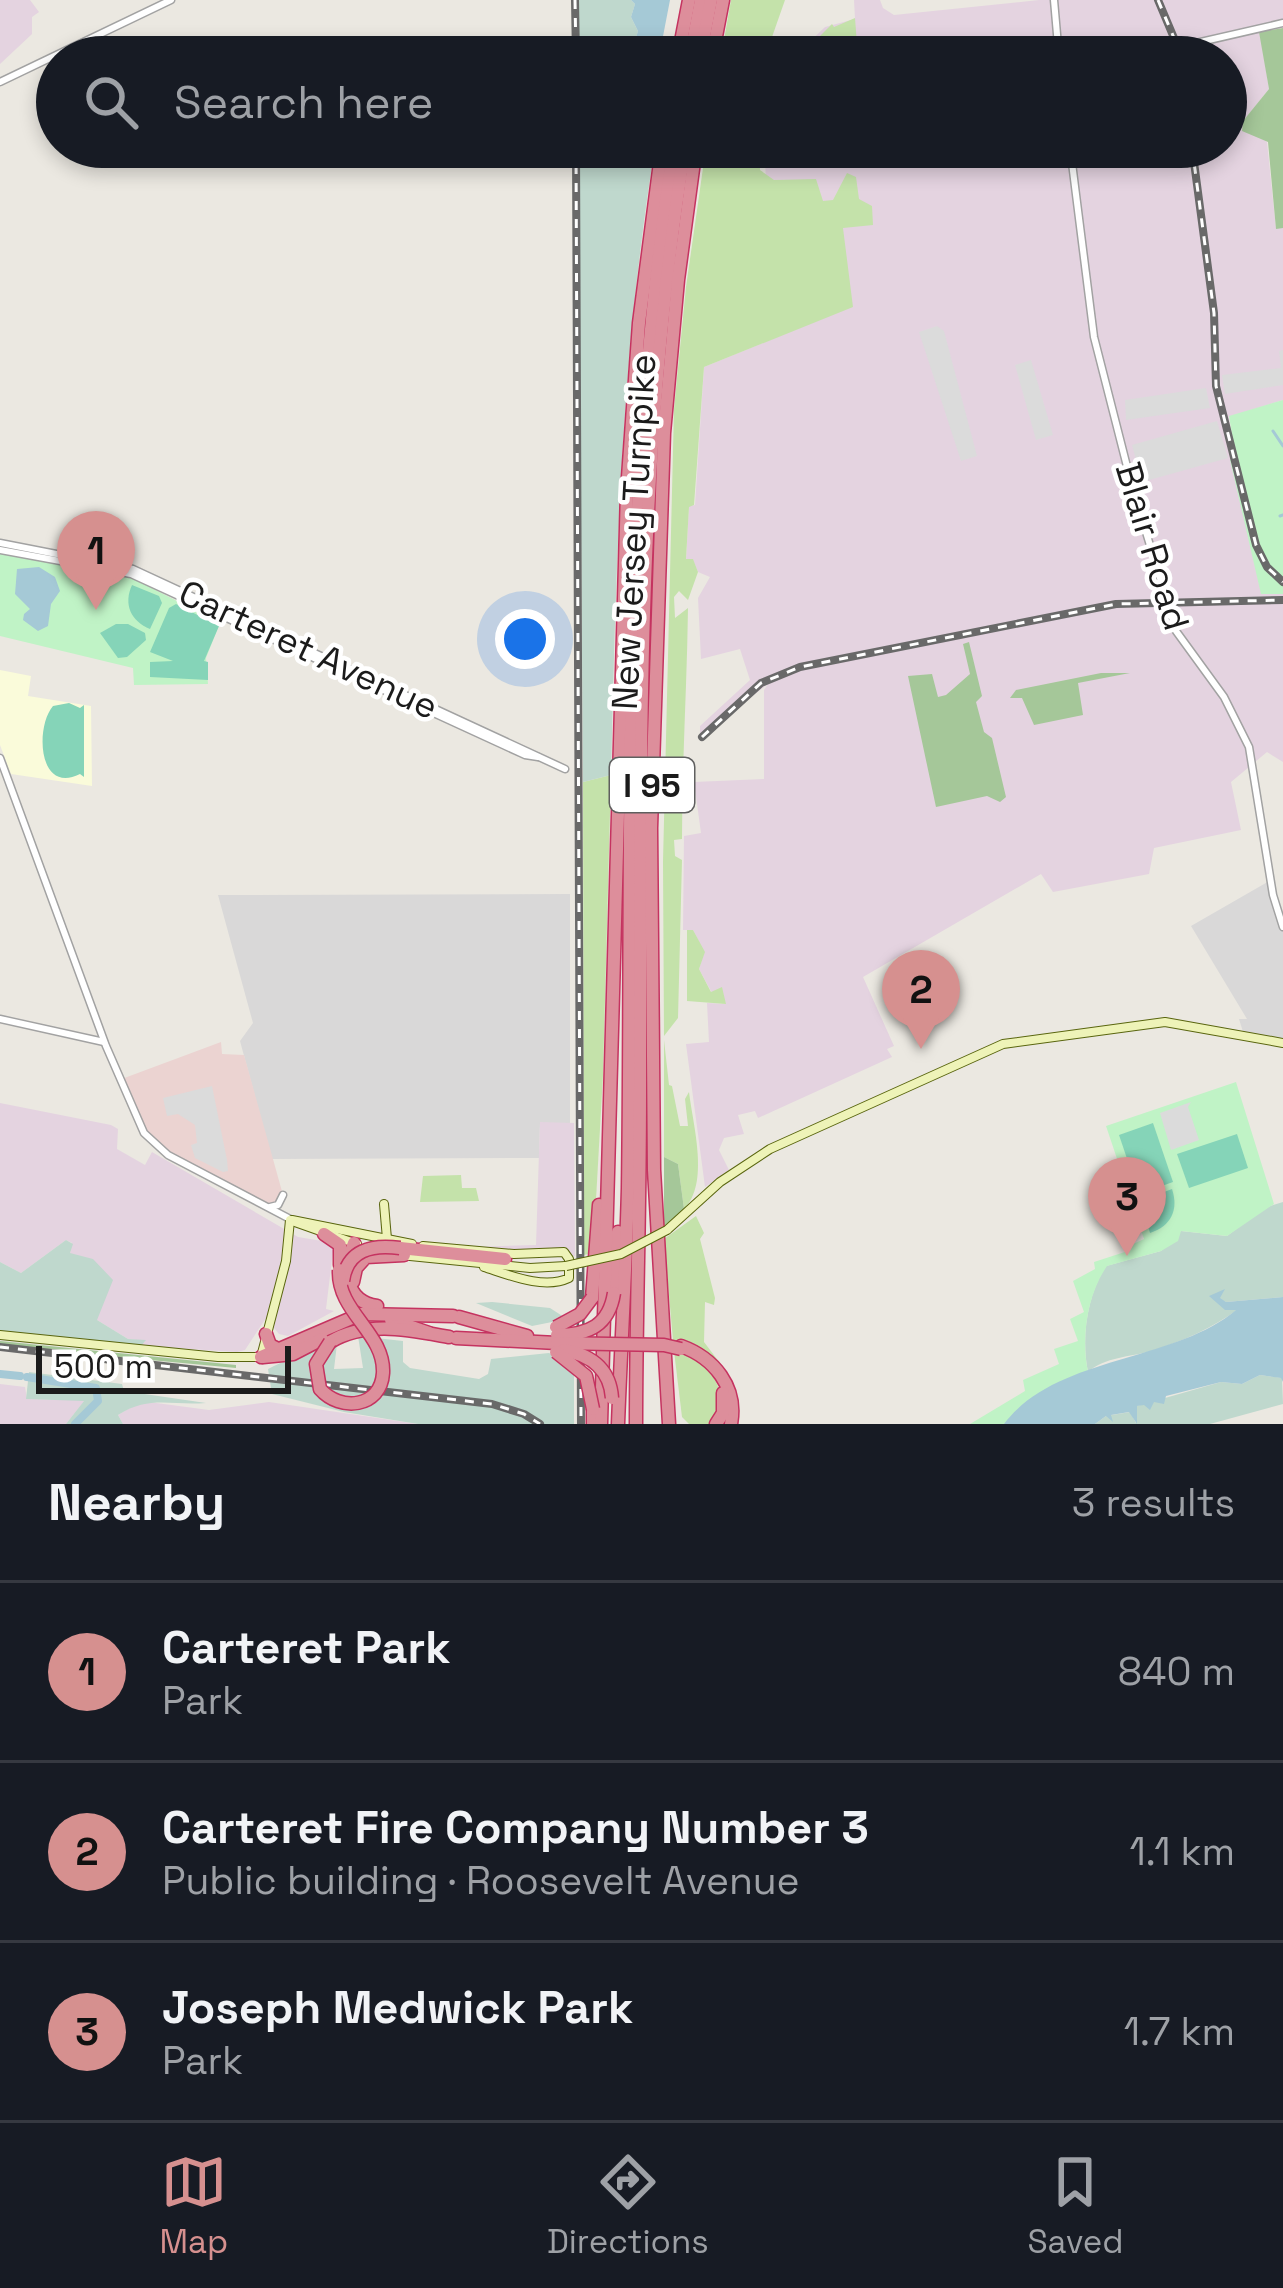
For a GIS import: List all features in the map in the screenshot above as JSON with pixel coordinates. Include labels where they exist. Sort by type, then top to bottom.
[{"type":"highway","points":[[682,36],[689,0]]},
{"type":"highway","points":[[694,36],[700,0]]},
{"type":"highway","points":[[704,36],[711,0]]},
{"type":"highway","points":[[716,36],[723,0]]},
{"type":"highway","name":"New Jersey Turnpike","points":[[596,1419],[627,491],[639,322],[659,168]]},
{"type":"highway","name":"New Jersey Turnpike","points":[[614,1424],[628,1136],[627,892],[640,454],[671,168]]},
{"type":"highway","name":"New Jersey Turnpike","points":[[640,1424],[639,867],[649,493],[662,324],[682,168]]},
{"type":"highway","name":"New Jersey Turnpike","points":[[669,1424],[657,1244],[651,828],[660,512],[673,326],[694,168]]},
{"type":"highway","points":[[262,1357],[356,1315],[456,1317],[534,1346],[599,1325],[614,1293],[628,1136]]},
{"type":"highway","points":[[557,1341],[592,1298],[608,1145]]},
{"type":"highway","points":[[324,1234],[341,1247],[344,1301],[372,1341]]},
{"type":"highway","points":[[356,1238],[347,1262],[350,1288],[362,1302],[413,1314]]},
{"type":"highway","points":[[657,1244],[676,1412],[683,1424]]},
{"type":"highway","points":[[377,1306],[356,1291],[352,1281],[356,1268],[373,1255],[397,1248]]},
{"type":"highway","points":[[506,1259],[365,1249],[345,1270],[346,1294],[372,1341],[382,1363],[382,1381],[370,1398],[351,1405],[331,1400],[317,1382],[316,1361],[330,1342],[367,1329],[681,1347],[702,1356],[720,1373],[733,1401],[730,1424]]},
{"type":"highway","points":[[262,1357],[298,1353],[362,1318],[404,1322],[429,1333]]},
{"type":"highway","points":[[266,1334],[270,1345],[278,1349]]},
{"type":"highway","points":[[557,1341],[596,1363],[608,1378],[614,1424]]},
{"type":"highway","points":[[557,1341],[586,1376],[596,1419]]},
{"type":"highway","points":[[681,1347],[717,1375],[729,1401],[730,1424]]},
{"type":"highway","points":[[716,1424],[724,1407],[717,1375]]},
{"type":"main road","points":[[471,1263],[550,1267],[621,1254],[667,1231],[720,1182],[770,1149],[1000,1045],[1165,1022],[1283,1043]]},
{"type":"main road","points":[[384,1204],[397,1248]]},
{"type":"main road","points":[[290,1220],[324,1234],[397,1248],[564,1252],[569,1256],[569,1275],[562,1282],[538,1281],[471,1263],[397,1248],[356,1238],[290,1220]]},
{"type":"main road","points":[[287,1259],[290,1220]]},
{"type":"main road","points":[[0,1335],[218,1358],[262,1357],[287,1259],[298,1236],[308,1228]]},
{"type":"main road","points":[[423,1246],[550,1267]]},
{"type":"street","points":[[96,36],[171,0]]},
{"type":"street","points":[[1054,0],[1057,36]]},
{"type":"street","points":[[1226,36],[1283,23]]},
{"type":"street","points":[[0,82],[36,65]]},
{"type":"street","name":"Blair Road","points":[[1073,168],[1094,337],[1132,486],[1175,632],[1223,697],[1249,747],[1273,895],[1283,926]]},
{"type":"street","name":"Carteret Avenue","points":[[0,547],[142,572],[566,769]]},
{"type":"street","points":[[0,758],[132,1112],[153,1144],[290,1220]]},
{"type":"street","points":[[0,1019],[104,1042]]},
{"type":"street","points":[[259,1205],[274,1207],[284,1195]]},
{"type":"shaded area","points":[[0,0],[30,0],[39,12],[32,17],[32,34],[0,64]]},
{"type":"shaded area","points":[[578,0],[631,0],[635,4],[631,17],[636,36],[578,36]]},
{"type":"shaded area","points":[[854,0],[880,0],[894,15],[1039,0],[1283,0],[1283,28],[1260,33],[1269,89],[1247,116],[1247,36],[816,36],[825,27],[855,19]]},
{"type":"shaded area","points":[[1283,28],[1283,228],[1276,229],[1268,142],[1247,133],[1247,116],[1269,89],[1259,32]]},
{"type":"shaded area","points":[[1247,123],[1267,142],[1276,228],[1283,228],[1283,400],[1229,417],[1239,495],[1283,588],[1283,762],[1267,752],[1231,782],[1241,830],[1154,848],[1149,874],[1053,892],[1041,874],[863,977],[894,1046],[887,1049],[892,1057],[758,1118],[755,1111],[738,1115],[744,1134],[724,1138],[719,1150],[729,1170],[705,1187],[686,1044],[709,1042],[707,1003],[726,1004],[712,993],[699,969],[704,952],[693,930],[683,930],[684,836],[701,833],[694,782],[764,779],[764,690],[768,684],[700,737],[700,726],[750,680],[740,649],[701,659],[698,598],[710,577],[698,572],[693,560],[686,560],[689,506],[695,505],[704,367],[853,306],[769,333],[765,168],[1247,168]]},
{"type":"shaded area","points":[[578,168],[652,168],[627,381],[611,775],[583,782]]},
{"type":"shaded area","points":[[937,326],[944,331],[977,456],[961,461],[919,332]]},
{"type":"shaded area","points":[[1283,350],[1283,385],[1225,394],[1222,375],[1281,368],[1279,351]]},
{"type":"shaded area","points":[[1031,360],[1053,435],[1036,440],[1015,365]]},
{"type":"shaded area","points":[[1206,388],[1210,408],[1126,420],[1125,400]]},
{"type":"shaded area","points":[[1217,421],[1228,458],[1142,482],[1132,445]]},
{"type":"shaded area","points":[[969,642],[982,696],[976,702],[984,732],[992,738],[1006,797],[1000,802],[987,796],[936,807],[908,676],[932,674],[938,697],[946,695],[970,674],[963,644]]},
{"type":"shaded area","points":[[0,670],[31,676],[28,696],[91,706],[92,786],[11,774],[0,745]]},
{"type":"shaded area","points":[[1101,673],[1130,673],[1078,683],[1083,715],[1034,725],[1022,698],[1010,698],[1016,690]]},
{"type":"shaded area","points":[[1271,880],[1283,927],[1283,1039],[1244,1035],[1239,1019],[1247,1019],[1191,926]]},
{"type":"shaded area","points":[[570,894],[570,1123],[540,1123],[539,1158],[272,1159],[240,1041],[253,1023],[218,895]]},
{"type":"shaded area","points":[[221,1042],[222,1054],[244,1055],[283,1195],[271,1207],[168,1155],[144,1133],[119,1080]]},
{"type":"shaded area","points":[[212,1086],[227,1160],[228,1171],[223,1172],[195,1158],[191,1145],[197,1143],[195,1125],[178,1114],[167,1116],[163,1098]]},
{"type":"shaded area","points":[[1191,1102],[1188,1107],[1199,1140],[1171,1150],[1160,1113]]},
{"type":"shaded area","points":[[0,1103],[111,1125],[118,1129],[117,1149],[145,1165],[152,1152],[298,1237],[334,1243],[326,1309],[334,1311],[288,1336],[279,1334],[266,1318],[245,1350],[237,1352],[141,1346],[145,1341],[128,1339],[97,1320],[70,1253],[72,1243],[66,1240],[21,1273],[0,1262]]},
{"type":"shaded area","points":[[540,1122],[574,1123],[575,1256],[523,1257],[471,1247],[536,1245]]},
{"type":"shaded area","points":[[664,1157],[678,1164],[684,1209],[664,1226]]},
{"type":"shaded area","points":[[1283,1202],[1283,1297],[1226,1302],[1211,1296],[1238,1309],[1185,1339],[1110,1360],[1088,1372],[1087,1317],[1106,1266],[1161,1251],[1181,1231],[1227,1236],[1264,1208]]},
{"type":"shaded area","points":[[66,1240],[73,1244],[70,1253],[93,1259],[113,1280],[97,1320],[128,1339],[146,1340],[141,1346],[0,1331],[0,1262],[21,1273]]},
{"type":"shaded area","points":[[476,1303],[550,1308],[567,1319],[532,1326]]},
{"type":"shaded area","points":[[358,1336],[403,1341],[403,1362],[410,1368],[479,1379],[488,1374],[491,1359],[549,1353],[574,1367],[574,1424],[418,1424],[272,1394],[268,1369],[323,1346],[337,1344],[334,1369],[363,1368]]},
{"type":"shaded area","points":[[0,1341],[236,1365],[236,1368],[0,1346]]},
{"type":"shaded area","points":[[29,1372],[122,1384],[124,1391],[206,1403],[140,1405],[118,1415],[123,1424],[66,1424],[84,1401],[26,1399]]},
{"type":"shaded area","points":[[1260,1375],[1282,1378],[1283,1404],[1210,1424],[1095,1424],[1106,1416],[1130,1412],[1136,1423],[1137,1406],[1221,1382],[1242,1384]]},
{"type":"shaded area","points":[[0,1384],[25,1387],[27,1399],[85,1400],[66,1424],[0,1424]]},
{"type":"shaded area","points":[[141,1401],[209,1410],[269,1402],[418,1424],[123,1424],[118,1415]]},
{"type":"green space","points":[[731,0],[785,0],[772,36],[725,36]]},
{"type":"green space","points":[[855,18],[856,36],[820,36],[832,24]]},
{"type":"green space","points":[[703,168],[760,168],[774,180],[816,179],[823,201],[833,200],[847,173],[856,177],[859,199],[872,206],[873,225],[843,228],[853,307],[704,367],[686,559],[693,559],[698,572],[688,600],[679,591],[674,597],[675,618],[688,608],[682,839],[674,840],[675,856],[682,860],[678,1018],[664,1036],[663,862],[674,409]]},
{"type":"green space","points":[[1283,400],[1283,594],[1261,594],[1230,460],[1236,458],[1229,416]]},
{"type":"green space","points":[[0,553],[130,577],[220,623],[206,658],[208,684],[134,685],[133,668],[0,636]]},
{"type":"green space","points":[[132,585],[159,596],[162,603],[150,629],[130,612]]},
{"type":"green space","points":[[176,604],[219,626],[204,661],[208,662],[208,680],[150,677],[150,662],[173,661],[150,652],[169,608]]},
{"type":"green space","points":[[116,624],[145,633],[146,640],[127,657],[118,658],[100,633]]},
{"type":"green space","points":[[84,705],[84,777],[56,775],[44,756],[47,716],[53,706]]},
{"type":"green space","points":[[611,775],[593,1253],[584,1255],[583,782]]},
{"type":"green space","points":[[687,930],[693,930],[705,952],[699,969],[711,992],[722,987],[726,1004],[687,1001]]},
{"type":"green space","points":[[664,1040],[680,1126],[688,1126],[685,1099],[689,1092],[696,1137],[696,1185],[684,1209],[678,1164],[664,1157]]},
{"type":"green space","points":[[1236,1082],[1274,1204],[1227,1236],[1181,1231],[1178,1241],[1161,1251],[1107,1266],[1087,1317],[1088,1372],[1039,1394],[1004,1424],[970,1424],[1025,1391],[1023,1380],[1059,1364],[1054,1349],[1078,1341],[1070,1319],[1084,1312],[1073,1281],[1095,1269],[1094,1262],[1131,1250],[1131,1245],[1144,1239],[1106,1126]]},
{"type":"green space","points":[[1153,1123],[1173,1182],[1139,1194],[1119,1135]]},
{"type":"green space","points":[[1237,1134],[1248,1168],[1189,1188],[1177,1154]]},
{"type":"green space","points":[[461,1175],[462,1188],[476,1188],[479,1201],[420,1202],[423,1176]]},
{"type":"green space","points":[[1172,1189],[1172,1216],[1150,1233],[1140,1201]]},
{"type":"green space","points":[[696,1216],[704,1233],[700,1239],[715,1298],[714,1305],[705,1302],[704,1342],[724,1372],[693,1346],[673,1340],[664,1239]]},
{"type":"green space","points":[[674,1351],[701,1364],[718,1385],[722,1405],[711,1424],[689,1424],[682,1417]]},
{"type":"water","points":[[631,0],[670,0],[663,36],[636,36],[631,17],[635,4]]},
{"type":"water","points":[[39,567],[55,577],[60,591],[51,604],[48,626],[38,631],[23,620],[30,609],[15,594],[17,569]]},
{"type":"water","points":[[1225,1289],[1220,1298],[1226,1302],[1283,1297],[1283,1382],[1260,1375],[1242,1384],[1221,1382],[1166,1396],[1164,1404],[1154,1402],[1150,1410],[1137,1406],[1137,1424],[1129,1412],[1111,1415],[1113,1422],[1106,1416],[1095,1424],[1004,1424],[1026,1401],[1053,1385],[1210,1327],[1236,1310],[1225,1310],[1209,1296]]},
{"type":"waterway","points":[[1273,431],[1283,446]]},
{"type":"waterway","points":[[0,1374],[20,1376]]},
{"type":"waterway","points":[[27,1377],[96,1388],[98,1401],[75,1424]]},
{"type":"railway","points":[[575,0],[576,36]]},
{"type":"railway","points":[[1158,0],[1173,36]]},
{"type":"railway","points":[[576,168],[581,1424]]},
{"type":"railway","points":[[1195,168],[1214,313],[1216,386],[1256,545],[1267,567],[1283,582]]},
{"type":"railway","points":[[702,737],[761,683],[800,667],[1116,604],[1283,600]]},
{"type":"railway","points":[[0,1347],[492,1404],[540,1424]]},
{"type":"place","name":"Carteret Park","points":[[96,610]]},
{"type":"place","name":"Carteret Fire Company Number 3","points":[[921,1049]]},
{"type":"place","name":"Joseph Medwick Park","points":[[1127,1256]]}]
